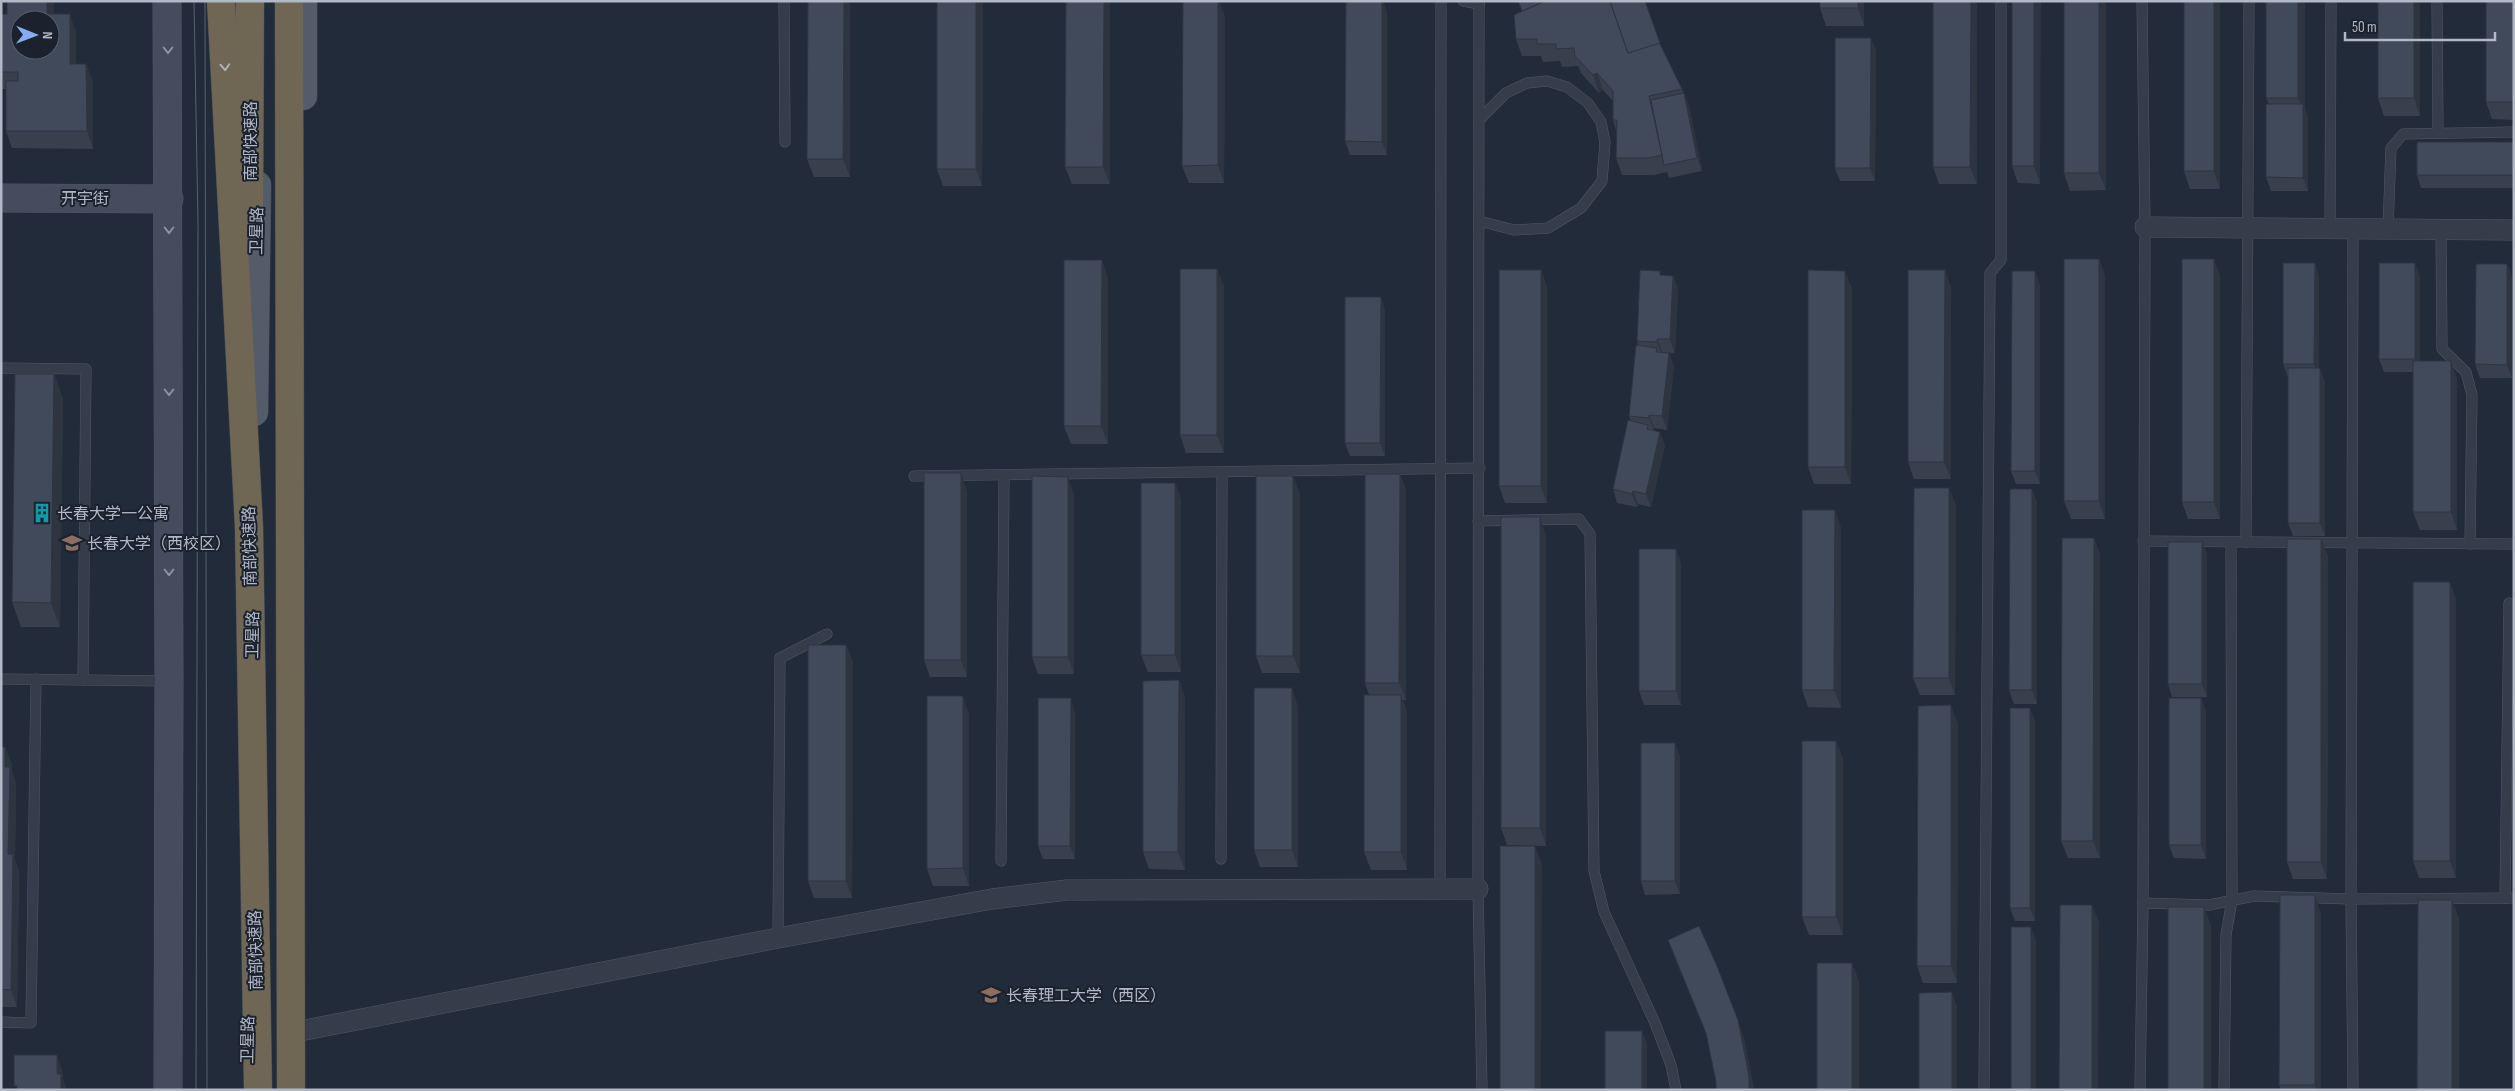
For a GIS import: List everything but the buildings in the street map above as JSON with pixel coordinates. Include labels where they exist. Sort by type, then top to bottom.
[{"type":"highway","points":[[221,1],[249,527]]},
{"type":"highway","name":"南部快速路","points":[[250,1],[249,527],[258,1090]]},
{"type":"highway","points":[[289,1],[291,1090]]},
{"type":"main road","points":[[167,1],[169,199],[168,1090]]},
{"type":"main road","name":"卫星路","points":[[247,1090],[259,1]]},
{"type":"main road","points":[[300,1090],[303,1]]},
{"type":"main road","name":"开宇街","points":[[1,198],[169,199]]},
{"type":"street","points":[[2146,227],[2514,230]]},
{"type":"street","points":[[300,1031],[778,938],[992,899],[1067,890],[1478,889]]},
{"type":"lane","points":[[784,1],[785,142]]},
{"type":"lane","points":[[1440,889],[1441,1]]},
{"type":"lane","points":[[1463,1],[1479,3],[1480,468],[1478,520],[1478,889],[1482,1090]]},
{"type":"lane","points":[[1984,1090],[1990,273],[2001,260],[2001,1]]},
{"type":"lane","points":[[2140,1090],[2143,903],[2143,542],[2146,227],[2142,1]]},
{"type":"lane","points":[[2246,542],[2250,1]]},
{"type":"lane","points":[[2330,228],[2331,1]]},
{"type":"lane","points":[[2437,1],[2438,133]]},
{"type":"lane","points":[[1479,120],[1506,93],[1527,83],[1547,81],[1568,87],[1588,103],[1601,122],[1605,142],[1602,181],[1581,208],[1548,228],[1514,230],[1479,221]]},
{"type":"lane","points":[[2388,229],[2391,148],[2403,134],[2514,132]]},
{"type":"lane","points":[[2353,228],[2351,543],[2353,1090]]},
{"type":"lane","points":[[2441,229],[2442,349],[2466,372],[2472,395],[2470,544]]},
{"type":"lane","points":[[1,368],[86,369],[83,680]]},
{"type":"lane","points":[[914,476],[1480,468]]},
{"type":"lane","points":[[1221,859],[1222,472]]},
{"type":"lane","points":[[1001,861],[1004,475]]},
{"type":"lane","points":[[1478,520],[1578,519],[1590,534],[1594,870],[1604,912],[1656,1023],[1671,1065],[1676,1090]]},
{"type":"lane","points":[[2143,542],[2231,544],[2246,542],[2514,544]]},
{"type":"lane","points":[[2224,1090],[2226,936],[2232,900],[2231,544]]},
{"type":"lane","points":[[2143,903],[2209,905],[2254,896],[2351,899],[2510,898],[2509,604]]},
{"type":"lane","points":[[778,938],[780,658],[827,634]]},
{"type":"lane","points":[[1,678],[169,681]]},
{"type":"lane","points":[[1,1022],[32,1022],[36,679]]},
{"type":"tram line","points":[[194,1],[198,223],[196,1090]]},
{"type":"tram line","points":[[205,1],[207,1090]]},
{"type":"place","name":"长春大学一公寓","points":[[42,513]]},
{"type":"place","name":"长春大学（西校区）","points":[[72,543]]},
{"type":"place","name":"长春理工大学（西区）","points":[[991,995]]}]
